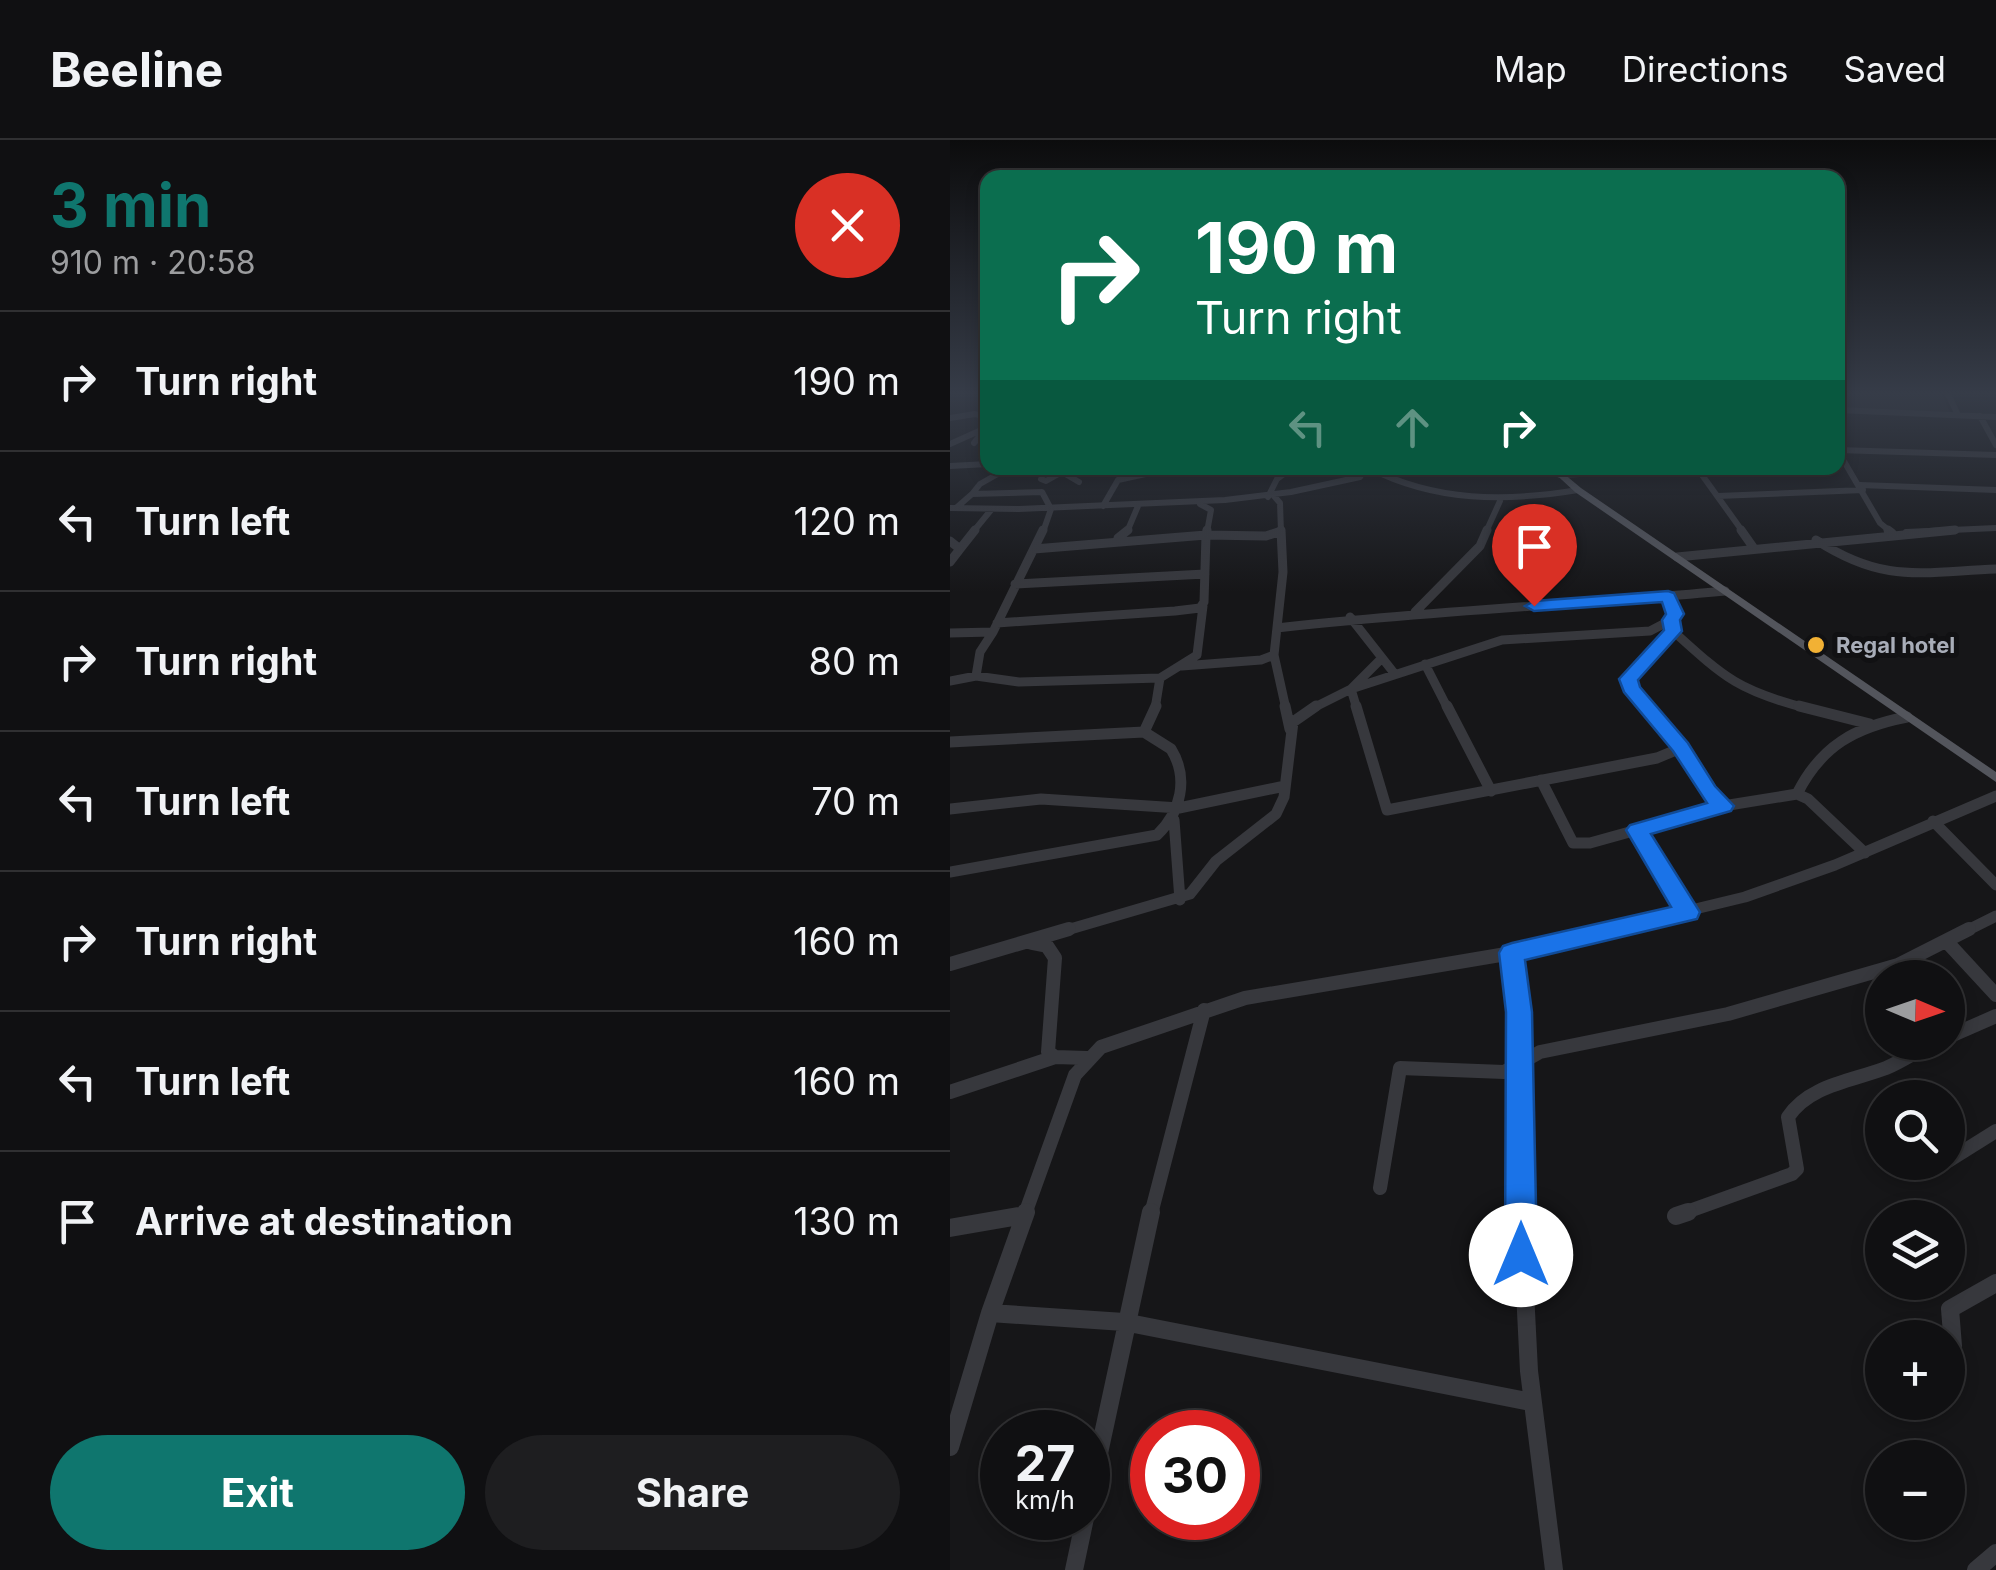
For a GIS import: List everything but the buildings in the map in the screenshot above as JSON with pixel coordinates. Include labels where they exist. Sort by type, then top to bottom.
[{"type":"main road","points":[[1561,475],[1996,778]]},
{"type":"street","points":[[1845,462],[1880,523],[1892,533]]},
{"type":"street","points":[[950,466],[980,464]]},
{"type":"street","points":[[952,511],[980,484],[996,475]]},
{"type":"street","points":[[1041,475],[1042,492],[1051,508]]},
{"type":"street","points":[[1041,479],[1046,481],[1057,475]]},
{"type":"street","points":[[1067,475],[1079,482]]},
{"type":"street","points":[[1103,506],[1118,480],[1140,475]]},
{"type":"street","points":[[1271,496],[1280,475]]},
{"type":"street","points":[[1329,475],[1338,483]]},
{"type":"street","points":[[952,511],[1200,504],[1215,507],[1360,475]]},
{"type":"street","points":[[1383,475],[1419,488],[1500,502],[1578,490]]},
{"type":"street","points":[[1702,475],[1753,547]]},
{"type":"street","points":[[1718,496],[1861,488],[1996,490]]},
{"type":"street","points":[[972,494],[1042,492]]},
{"type":"street","points":[[950,964],[1082,923],[1180,900],[1190,894],[1216,861],[1276,814],[1284,786],[1290,729],[1274,655],[1283,572],[1280,502],[1271,496]]},
{"type":"street","points":[[1415,612],[1465,556],[1480,546],[1500,502]]},
{"type":"street","points":[[1128,536],[1138,506]]},
{"type":"street","points":[[1197,656],[1206,535],[1215,507]]},
{"type":"street","points":[[976,676],[980,652],[1051,508]]},
{"type":"street","points":[[950,562],[991,510]]},
{"type":"street","points":[[1677,557],[1892,533],[1996,528]]},
{"type":"street","points":[[1034,549],[1128,536],[1266,536],[1281,531]]},
{"type":"street","points":[[1816,540],[1866,570],[1900,577],[1996,569]]},
{"type":"street","points":[[950,541],[960,549]]},
{"type":"street","points":[[1015,584],[1204,574]]},
{"type":"street","points":[[1277,628],[1350,617],[1725,591]]},
{"type":"street","points":[[1668,596],[1675,614],[1672,626],[1629,679],[1631,688],[1681,748],[1707,791],[1723,806]]},
{"type":"street","points":[[950,633],[1203,606]]},
{"type":"street","points":[[1350,617],[1376,650],[1379,661],[1394,673]]},
{"type":"street","points":[[1290,729],[1305,712],[1351,689],[1502,640],[1672,626]]},
{"type":"street","points":[[1672,626],[1726,678],[1758,696],[1870,724]]},
{"type":"street","points":[[1177,667],[1260,660],[1274,655]]},
{"type":"street","points":[[1197,656],[1207,664]]},
{"type":"street","points":[[950,681],[976,676],[1019,682],[1160,678],[1197,656]]},
{"type":"street","points":[[1351,689],[1379,661]]},
{"type":"street","points":[[1425,664],[1491,791]]},
{"type":"street","points":[[1144,732],[1158,700],[1160,678]]},
{"type":"street","points":[[1351,689],[1387,810],[1657,758],[1681,748]]},
{"type":"street","points":[[1797,794],[1805,774],[1829,744],[1870,724],[1908,717]]},
{"type":"street","points":[[950,742],[1144,732],[1170,747],[1174,754],[1180,900]]},
{"type":"street","points":[[1540,780],[1572,843],[1590,843],[1723,806],[1797,794],[1808,799],[1866,853]]},
{"type":"street","points":[[950,810],[1041,799],[1176,814],[1284,786]]},
{"type":"street","points":[[950,1447],[990,1313],[1075,1075],[1101,1047],[1204,1010],[1341,978],[1512,953],[1745,897],[1866,853],[1996,796]]},
{"type":"street","points":[[950,872],[1052,856],[1086,844],[1157,835],[1176,814]]},
{"type":"street","points":[[1933,821],[1996,885]]},
{"type":"street","points":[[1638,830],[1658,869],[1688,912]]},
{"type":"street","points":[[1380,1188],[1400,1068],[1504,1072],[1540,1052],[1744,1010],[1898,965],[1996,916]]},
{"type":"street","points":[[1028,942],[1046,944],[1053,950],[1048,1052],[1055,1057]]},
{"type":"street","points":[[1948,942],[1996,995]]},
{"type":"street","points":[[1512,953],[1520,1062],[1521,1255],[1531,1402],[1554,1570]]},
{"type":"street","points":[[1107,1410],[1124,1322],[1204,1010]]},
{"type":"street","points":[[1965,1030],[1996,1016]]},
{"type":"street","points":[[950,1092],[1055,1057],[1087,1058]]},
{"type":"street","points":[[1676,1216],[1792,1174],[1797,1168],[1790,1110],[1822,1090],[1901,1060]]},
{"type":"street","points":[[1965,1150],[1996,1131]]},
{"type":"street","points":[[950,1228],[1025,1215]]},
{"type":"street","points":[[1951,1320],[1950,1309],[1996,1284]]},
{"type":"street","points":[[990,1313],[1124,1322],[1531,1402]]},
{"type":"street","points":[[1074,1570],[1080,1540]]},
{"type":"street","points":[[1976,1570],[1996,1553]]},
{"type":"place","name":"Regal hotel","points":[[1816,645]]},
{"type":"route","points":[[1521,1255],[1519,1012],[1512,953],[1688,912],[1658,869],[1638,830],[1723,806],[1707,791],[1681,748],[1631,688],[1629,679],[1673,631],[1671,620],[1675,614],[1668,596],[1534,606]]}]
